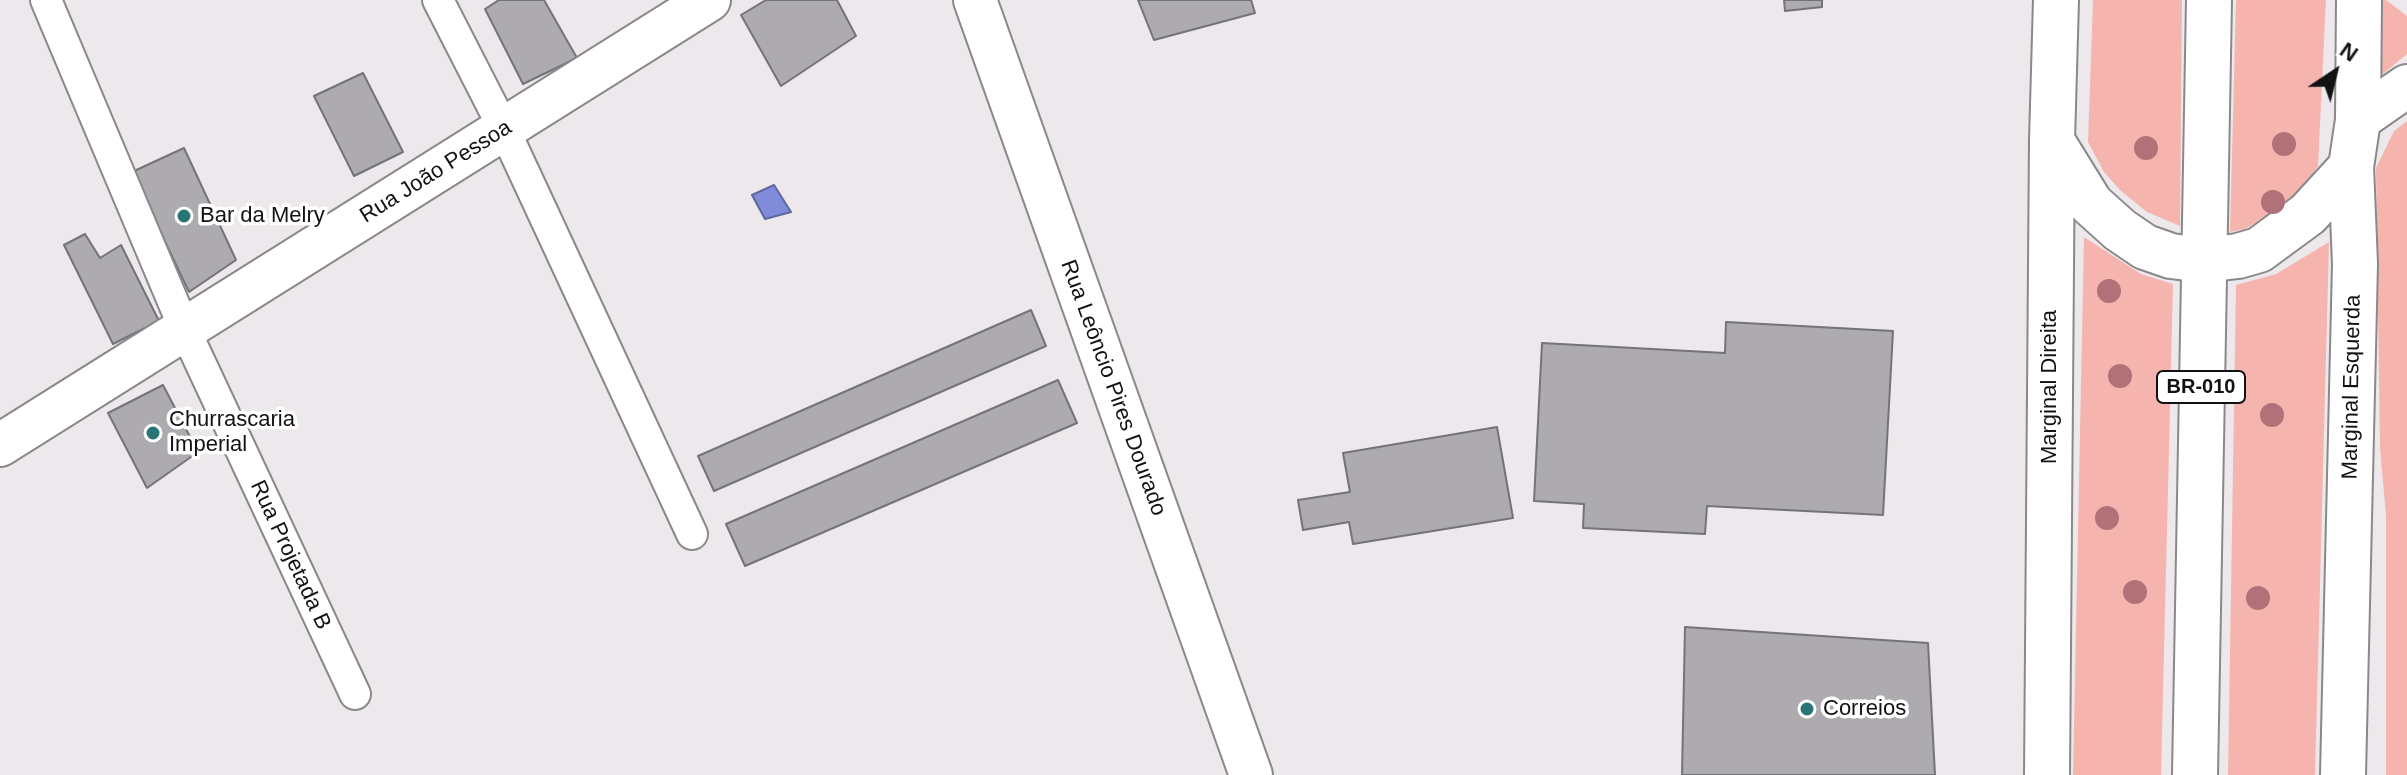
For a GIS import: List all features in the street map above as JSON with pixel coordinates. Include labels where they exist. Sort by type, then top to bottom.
[{"type":"main road","name":"Rua João Pessoa","points":[[0,445],[709,0]]},
{"type":"main road","name":"Rua Leôncio Pires Dourado","points":[[975,0],[1251,775]]},
{"type":"main road","name":"Marginal Direita","points":[[2047,775],[2056,0]]},
{"type":"main road","name":"BR-010","points":[[2195,775],[2209,0]]},
{"type":"main road","name":"Marginal Esquerda","points":[[2343,775],[2355,264],[2351,167],[2358,120],[2359,0]]},
{"type":"main road","points":[[2358,120],[2407,86]]},
{"type":"main road","points":[[2052,141],[2091,204],[2120,230],[2145,247],[2171,256],[2203,260],[2259,250],[2308,214],[2351,167]]},
{"type":"street","name":"Rua Projetada B","points":[[46,0],[185,330],[355,694]]},
{"type":"street","points":[[438,0],[504,129],[692,534]]},
{"type":"shaded area","points":[[2093,0],[2182,0],[2180,226],[2147,212],[2121,191],[2104,172],[2088,142]]},
{"type":"shaded area","points":[[2236,0],[2326,0],[2318,166],[2289,202],[2245,229],[2230,232]]},
{"type":"shaded area","points":[[2375,0],[2386,0],[2407,16],[2407,54],[2372,83]]},
{"type":"shaded area","points":[[2407,121],[2407,775],[2386,775],[2386,515],[2380,448],[2376,168],[2394,131]]},
{"type":"shaded area","points":[[2084,237],[2141,274],[2173,284],[2161,775],[2073,775]]},
{"type":"shaded area","points":[[2329,242],[2315,775],[2228,775],[2236,285],[2276,274]]},
{"type":"water","points":[[774,185],[791,212],[765,219],[752,195]]},
{"type":"building","points":[[499,0],[544,0],[577,58],[523,84],[485,9]]},
{"type":"building","points":[[766,0],[837,0],[856,36],[781,86],[741,15]]},
{"type":"building","points":[[1138,0],[1251,0],[1255,13],[1154,40]]},
{"type":"building","points":[[1784,0],[1822,0],[1822,7],[1785,11]]},
{"type":"building","points":[[363,73],[403,152],[354,176],[314,96]]},
{"type":"building","name":"Bar da Melry","points":[[184,148],[236,260],[189,292],[132,172]]},
{"type":"building","points":[[85,234],[100,258],[121,245],[159,321],[113,344],[64,245]]},
{"type":"building","points":[[1031,310],[1046,346],[714,491],[698,456]]},
{"type":"building","points":[[1726,322],[1893,331],[1883,515],[1707,506],[1705,534],[1583,528],[1584,504],[1534,501],[1542,343],[1725,353]]},
{"type":"building","points":[[1058,380],[1077,423],[745,566],[726,524]]},
{"type":"building","name":"Churrascaria Imperial","points":[[163,385],[198,452],[147,488],[108,413]]},
{"type":"building","points":[[1497,427],[1513,518],[1353,544],[1349,522],[1303,530],[1298,500],[1350,492],[1343,453]]},
{"type":"building","name":"Correios","points":[[1685,627],[1928,643],[1935,775],[1682,775]]},
{"type":"place","name":"Bar da Melry","points":[[184,216]]},
{"type":"place","name":"Churrascaria Imperial","points":[[153,433]]},
{"type":"place","name":"Correios","points":[[1807,709]]}]
